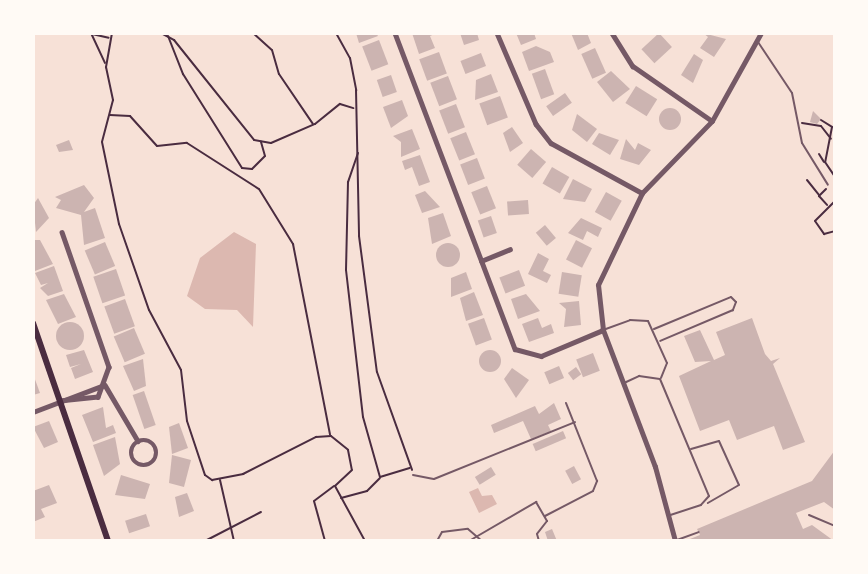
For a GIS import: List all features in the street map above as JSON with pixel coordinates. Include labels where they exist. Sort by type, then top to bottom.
[{"type":"main road","points":[[33,323],[108,541]]},
{"type":"street","points":[[395,33],[481,261],[520,354],[541,356],[603,330]]},
{"type":"street","points":[[497,33],[536,124],[551,143],[642,193]]},
{"type":"street","points":[[675,541],[670,514],[603,330],[598,285],[642,193],[712,121],[761,33]]},
{"type":"street","points":[[614,34],[633,66],[678,91],[712,121]]},
{"type":"street","points":[[62,232],[106,354],[104,385],[98,397],[82,404],[62,401]]},
{"type":"street","points":[[481,261],[510,249]]},
{"type":"street","points":[[33,412],[104,385]]},
{"type":"street","points":[[104,385],[138,441],[154,445],[149,464],[132,458],[138,441]]},
{"type":"lane","points":[[757,41],[792,93],[797,123],[808,157],[828,185]]},
{"type":"lane","points":[[603,330],[630,320],[654,328],[731,297],[736,302],[733,310],[660,341]]},
{"type":"lane","points":[[654,328],[667,363],[660,379],[709,496],[702,505]]},
{"type":"lane","points":[[623,383],[639,376],[660,379]]},
{"type":"lane","points":[[535,541],[539,540],[537,534],[545,516],[593,491],[597,481],[566,404]]},
{"type":"lane","points":[[413,475],[434,479],[575,422]]},
{"type":"lane","points":[[670,514],[702,505],[739,485],[719,441],[690,449]]},
{"type":"lane","points":[[469,541],[536,502],[545,516]]},
{"type":"lane","points":[[809,515],[835,526]]},
{"type":"lane","points":[[437,541],[453,529],[478,535],[482,541]]},
{"type":"lane","points":[[675,541],[699,532]]},
{"type":"path","points":[[91,33],[110,38]]},
{"type":"path","points":[[91,33],[107,63]]},
{"type":"path","points":[[112,33],[107,63],[113,100],[102,142],[119,223],[149,310],[181,370],[187,421],[205,475],[219,479],[331,436]]},
{"type":"path","points":[[161,33],[169,35],[230,118],[261,142],[265,156],[252,169],[242,168],[183,74],[169,35]]},
{"type":"path","points":[[253,33],[272,50],[279,74],[314,125]]},
{"type":"path","points":[[336,33],[352,65],[353,108],[359,151],[359,236],[377,372],[413,475]]},
{"type":"path","points":[[261,142],[314,125],[340,104],[353,108]]},
{"type":"path","points":[[109,115],[130,116],[157,146],[187,143],[260,189],[293,244],[331,436],[348,450],[352,470],[314,501],[325,541]]},
{"type":"path","points":[[821,120],[832,127],[826,164]]},
{"type":"path","points":[[797,123],[821,126],[831,140]]},
{"type":"path","points":[[359,151],[348,182],[346,270],[363,417],[380,477]]},
{"type":"path","points":[[819,154],[835,180],[819,196]]},
{"type":"path","points":[[826,164],[835,165]]},
{"type":"path","points":[[807,180],[827,205]]},
{"type":"path","points":[[835,201],[827,205],[815,220],[824,233],[835,231]]},
{"type":"path","points":[[340,498],[367,491],[380,477],[411,468]]},
{"type":"path","points":[[219,479],[233,525],[234,541]]},
{"type":"path","points":[[335,486],[365,541]]},
{"type":"path","points":[[205,541],[261,512]]},
{"type":"shaded area","points":[[234,232],[256,244],[253,327],[237,310],[205,309],[187,296],[200,258]]},
{"type":"shaded area","points":[[478,488],[482,496],[492,495],[497,504],[479,513],[469,492]]},
{"type":"building","points":[[356,33],[376,33],[378,36],[359,43]]},
{"type":"building","points":[[412,33],[437,33],[430,36],[435,48],[419,54]]},
{"type":"building","points":[[460,33],[477,33],[479,40],[464,45]]},
{"type":"building","points":[[516,33],[534,33],[536,39],[521,45]]},
{"type":"building","points":[[571,33],[587,33],[591,43],[578,50]]},
{"type":"building","points":[[659,33],[672,47],[654,63],[641,49]]},
{"type":"building","points":[[703,33],[726,39],[714,57],[700,48],[708,37]]},
{"type":"building","points":[[379,40],[388,64],[372,71],[362,46]]},
{"type":"building","points":[[536,46],[550,52],[554,62],[529,71],[522,52]]},
{"type":"building","points":[[595,48],[606,73],[592,79],[581,54]]},
{"type":"building","points":[[439,52],[447,74],[427,81],[419,59]]},
{"type":"building","points":[[481,53],[486,66],[465,74],[460,61]]},
{"type":"building","points":[[694,54],[703,60],[693,83],[681,75]]},
{"type":"building","points":[[545,69],[554,94],[541,99],[532,74]]},
{"type":"building","points":[[611,71],[630,89],[613,102],[597,82]]},
{"type":"building","points":[[491,74],[498,92],[475,100],[476,80]]},
{"type":"building","points":[[391,75],[397,92],[383,97],[377,80]]},
{"type":"building","points":[[448,76],[457,99],[439,106],[430,83]]},
{"type":"building","points":[[636,86],[657,99],[647,116],[625,103]]},
{"type":"building","points":[[565,93],[572,103],[553,116],[546,106]]},
{"type":"building","points":[[500,96],[508,118],[487,125],[479,104]]},
{"type":"building","points":[[402,100],[408,116],[391,128],[383,107]]},
{"type":"building","points":[[456,104],[465,127],[448,134],[439,110]]},
{"type":"building","points":[[670,108],[678,111],[681,119],[678,127],[670,130],[662,127],[659,119],[662,111]]},
{"type":"building","points":[[813,111],[821,119],[817,124],[810,122]]},
{"type":"building","points":[[577,114],[597,129],[587,142],[572,130]]},
{"type":"building","points":[[512,127],[523,143],[510,152],[503,133]]},
{"type":"building","points":[[412,129],[420,149],[401,157],[401,142],[393,136]]},
{"type":"building","points":[[466,132],[475,154],[459,161],[450,138]]},
{"type":"building","points":[[599,133],[619,140],[610,155],[592,144]]},
{"type":"building","points":[[626,139],[635,150],[638,143],[651,150],[639,165],[620,159]]},
{"type":"building","points":[[69,140],[73,150],[59,152],[56,145]]},
{"type":"building","points":[[531,149],[546,162],[532,178],[517,165]]},
{"type":"building","points":[[420,155],[430,182],[419,186],[412,167],[405,170],[402,161]]},
{"type":"building","points":[[477,158],[485,179],[468,185],[460,164]]},
{"type":"building","points":[[552,167],[569,177],[560,193],[542,183]]},
{"type":"building","points":[[573,179],[592,189],[585,202],[563,199]]},
{"type":"building","points":[[84,185],[94,198],[84,212],[95,208],[105,238],[84,245],[81,215],[56,208],[61,200],[55,197]]},
{"type":"building","points":[[487,186],[496,208],[480,215],[471,192]]},
{"type":"building","points":[[425,191],[440,207],[422,213],[415,195]]},
{"type":"building","points":[[606,192],[622,201],[611,221],[595,212]]},
{"type":"building","points":[[38,198],[49,218],[36,232],[33,205]]},
{"type":"building","points":[[528,200],[529,214],[508,215],[507,201]]},
{"type":"building","points":[[443,213],[451,236],[432,244],[428,218]]},
{"type":"building","points":[[491,216],[497,233],[484,238],[478,221]]},
{"type":"building","points":[[581,218],[602,228],[598,237],[587,231],[583,240],[568,233]]},
{"type":"building","points":[[545,225],[556,238],[547,246],[536,233]]},
{"type":"building","points":[[33,240],[40,240],[53,264],[35,271]]},
{"type":"building","points":[[576,240],[592,248],[582,268],[566,260]]},
{"type":"building","points":[[105,242],[115,266],[95,275],[85,251]]},
{"type":"building","points":[[448,243],[456,247],[460,255],[456,263],[448,267],[440,263],[436,255],[440,247]]},
{"type":"building","points":[[538,253],[549,259],[543,271],[551,275],[547,283],[528,274]]},
{"type":"building","points":[[54,266],[63,291],[48,296],[40,288],[48,283],[41,285],[35,273]]},
{"type":"building","points":[[116,269],[125,295],[102,303],[93,277]]},
{"type":"building","points":[[519,270],[525,286],[505,293],[499,278]]},
{"type":"building","points":[[466,272],[472,289],[451,297],[451,278]]},
{"type":"building","points":[[562,272],[582,275],[578,297],[559,294]]},
{"type":"building","points":[[474,292],[483,315],[466,321],[460,298]]},
{"type":"building","points":[[64,294],[76,317],[58,324],[46,300]]},
{"type":"building","points":[[526,294],[540,311],[518,319],[511,299]]},
{"type":"building","points":[[125,299],[135,326],[114,334],[104,307]]},
{"type":"building","points":[[579,301],[581,325],[564,327],[566,309],[559,303]]},
{"type":"building","points":[[484,318],[492,340],[476,345],[468,324]]},
{"type":"building","points":[[538,318],[542,328],[551,324],[554,333],[529,342],[522,324]]},
{"type":"building","points":[[752,318],[765,354],[771,361],[780,358],[773,364],[805,442],[783,450],[774,426],[737,440],[729,420],[700,431],[679,376],[711,361],[695,362],[684,336],[700,330],[714,360],[725,355],[716,332]]},
{"type":"building","points":[[70,322],[80,326],[84,336],[80,346],[70,350],[60,346],[56,336],[60,326]]},
{"type":"building","points":[[134,328],[145,354],[125,362],[114,337]]},
{"type":"building","points":[[84,350],[93,372],[75,379],[71,368],[81,364],[70,367],[66,355]]},
{"type":"building","points":[[490,350],[498,353],[501,361],[498,369],[490,372],[482,369],[479,361],[482,353]]},
{"type":"building","points":[[593,353],[600,371],[583,377],[576,359]]},
{"type":"building","points":[[143,359],[146,386],[134,391],[123,366]]},
{"type":"building","points":[[559,366],[564,378],[549,384],[544,372]]},
{"type":"building","points":[[576,367],[581,374],[573,380],[568,373]]},
{"type":"building","points":[[512,368],[529,380],[516,398],[504,379]]},
{"type":"building","points":[[33,374],[40,393],[33,395]]},
{"type":"building","points":[[144,391],[156,425],[144,429],[133,395]]},
{"type":"building","points":[[554,403],[561,419],[548,425],[551,431],[531,439],[523,421],[494,433],[491,425],[535,406],[539,414]]},
{"type":"building","points":[[103,407],[106,428],[113,425],[116,433],[93,442],[82,415]]},
{"type":"building","points":[[49,421],[58,442],[44,448],[33,427]]},
{"type":"building","points":[[179,423],[188,448],[172,454],[169,427]]},
{"type":"building","points":[[563,431],[566,438],[536,451],[533,444]]},
{"type":"building","points":[[115,437],[120,464],[104,476],[93,445]]},
{"type":"building","points":[[835,450],[835,510],[824,502],[796,513],[803,529],[812,525],[834,541],[685,541],[700,535],[697,529],[812,481]]},
{"type":"building","points":[[172,455],[191,460],[184,487],[169,483]]},
{"type":"building","points":[[574,466],[581,479],[572,484],[565,471]]},
{"type":"building","points":[[491,467],[496,475],[480,485],[475,477]]},
{"type":"building","points":[[121,475],[150,484],[145,499],[115,495]]},
{"type":"building","points":[[49,485],[57,503],[41,509],[45,517],[33,522],[33,491]]},
{"type":"building","points":[[187,493],[194,511],[179,517],[175,497]]},
{"type":"building","points":[[146,514],[150,526],[129,533],[125,521]]},
{"type":"building","points":[[552,529],[557,541],[548,541],[545,532]]}]
